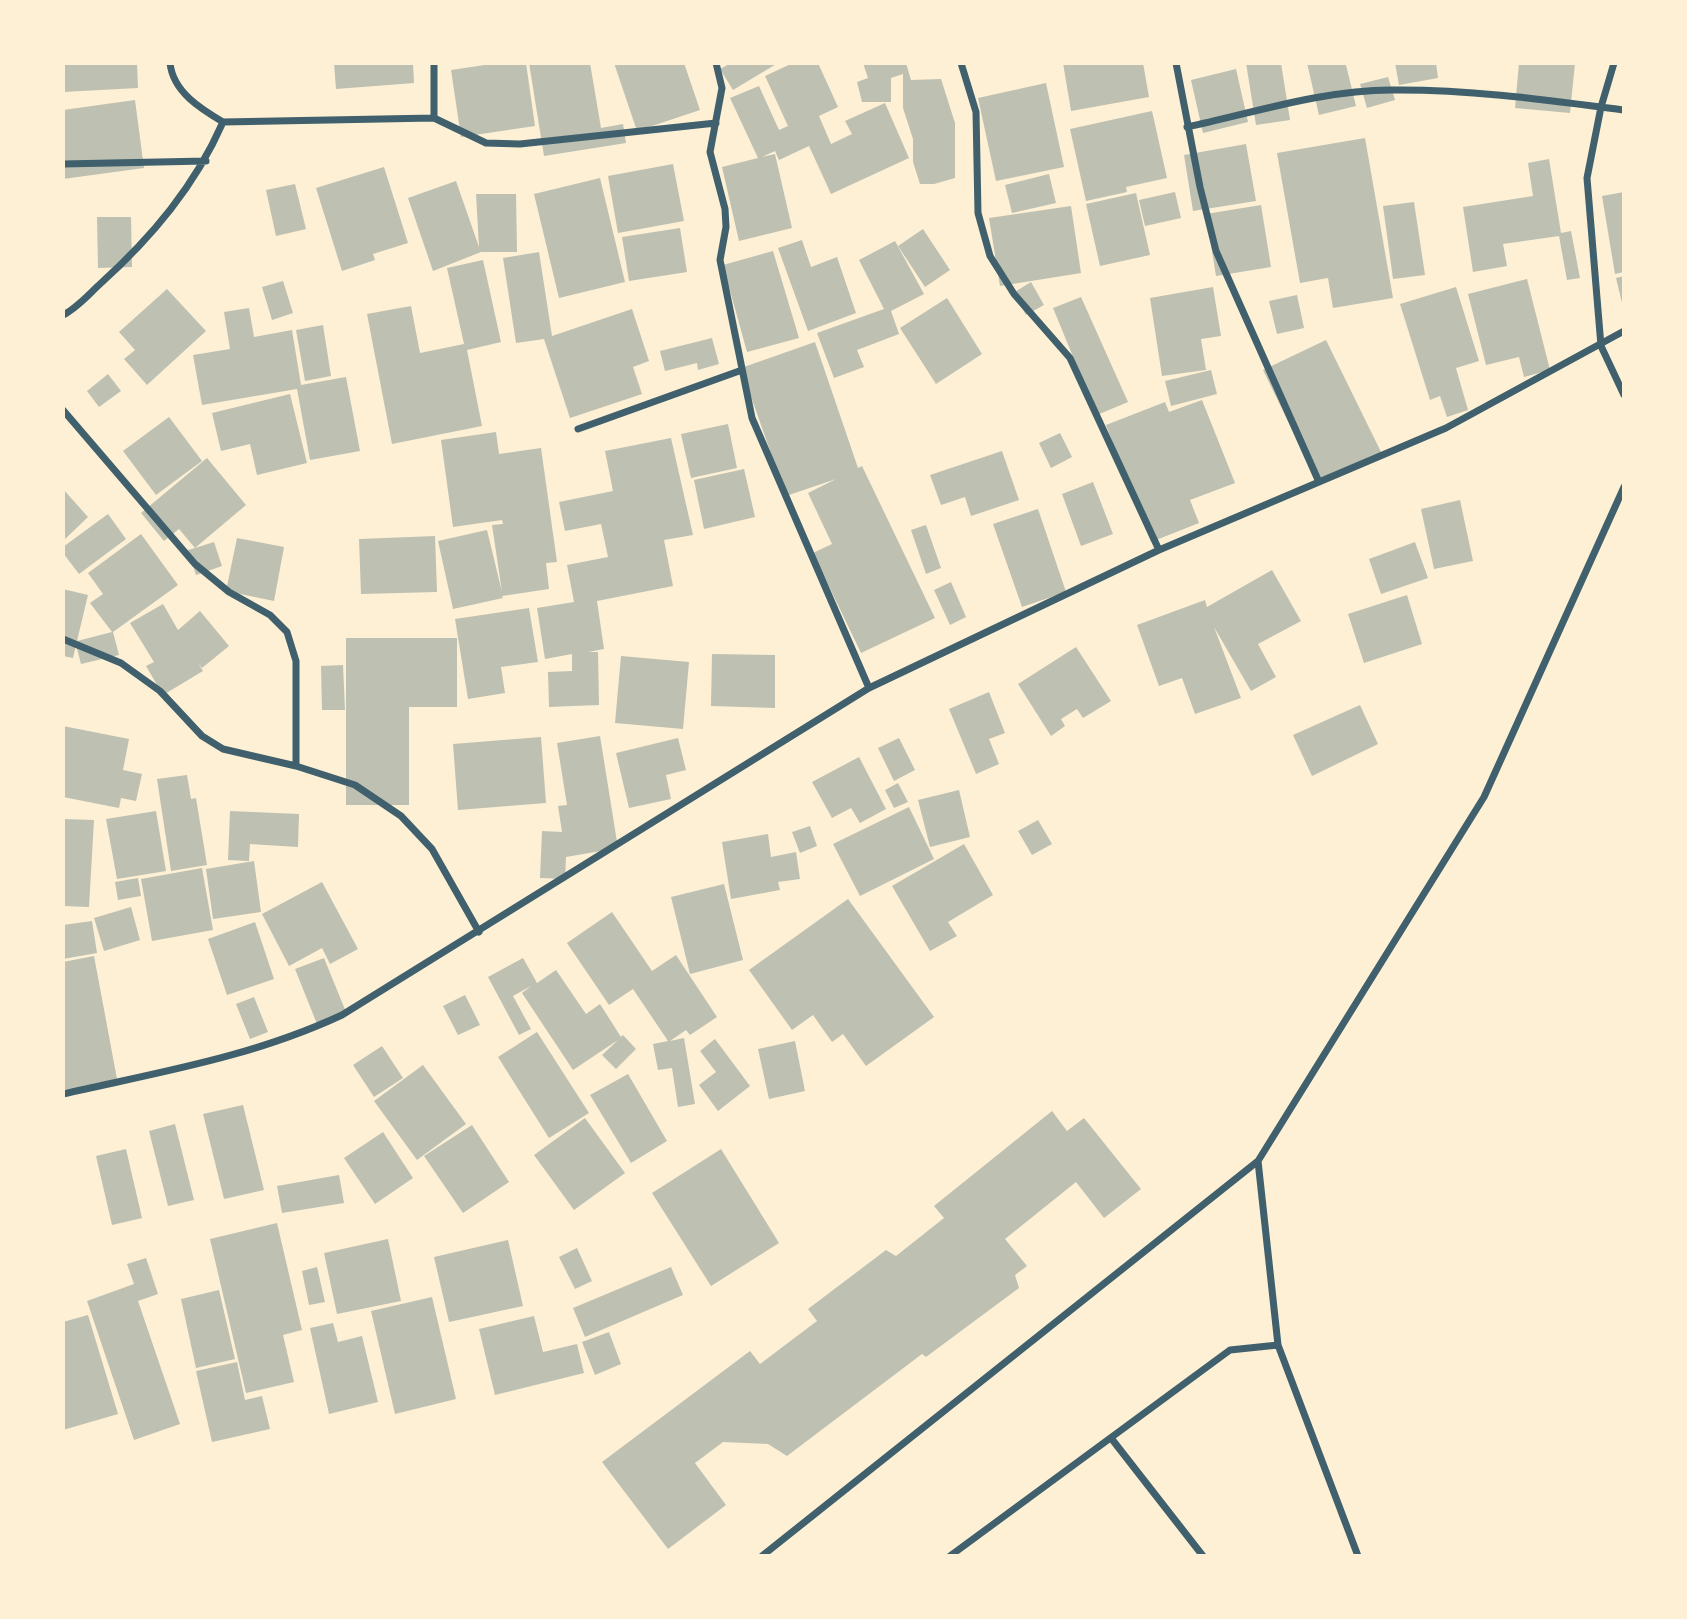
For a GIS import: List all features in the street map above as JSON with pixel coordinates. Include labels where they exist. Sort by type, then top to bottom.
[{"type":"street","points":[[170,63],[184,94],[199,108],[223,122],[434,118],[486,143],[520,144],[716,123]]},
{"type":"street","points":[[434,118],[435,63]]},
{"type":"street","points":[[716,63],[722,88],[710,152],[725,209],[726,227],[720,260],[752,418],[869,688]]},
{"type":"street","points":[[961,63],[976,111],[978,213],[990,256],[1014,294],[1070,358],[1159,550]]},
{"type":"street","points":[[1177,63],[1187,127],[1216,251],[1319,482]]},
{"type":"street","points":[[1614,63],[1601,107],[1587,178],[1601,346],[1624,396]]},
{"type":"street","points":[[1187,127],[1321,98],[1390,89],[1530,98],[1624,110]]},
{"type":"street","points":[[63,315],[122,265],[184,196],[206,161],[223,122]]},
{"type":"street","points":[[63,164],[206,161]]},
{"type":"street","points":[[63,1094],[232,1056],[292,1039],[342,1015],[869,688],[1159,550],[1446,428],[1601,346],[1624,331]]},
{"type":"street","points":[[578,429],[742,369]]},
{"type":"street","points":[[63,410],[195,564],[229,592],[270,615],[286,632],[296,661],[296,766]]},
{"type":"street","points":[[762,1556],[1258,1161],[1484,797],[1624,486]]},
{"type":"street","points":[[63,639],[121,663],[160,691],[202,736],[223,749],[296,766],[355,785],[401,816],[432,849],[479,932]]},
{"type":"street","points":[[1258,1161],[1278,1345],[1358,1556]]},
{"type":"street","points":[[950,1556],[1230,1350],[1278,1345]]},
{"type":"street","points":[[1111,1438],[1203,1556]]},
{"type":"building","points":[[63,63],[137,63],[138,88],[63,92]]},
{"type":"building","points":[[334,63],[413,63],[414,83],[336,89]]},
{"type":"building","points":[[498,63],[526,63],[535,126],[461,137],[451,70]]},
{"type":"building","points":[[529,63],[590,63],[601,128],[623,124],[626,143],[544,156]]},
{"type":"building","points":[[614,63],[684,63],[700,110],[637,131]]},
{"type":"building","points":[[731,63],[778,63],[733,90],[720,69]]},
{"type":"building","points":[[793,63],[818,63],[838,107],[819,116],[831,144],[852,134],[845,121],[885,103],[909,158],[831,194],[809,146],[779,160],[775,151],[762,157],[775,154],[792,228],[739,241],[722,167],[758,158],[730,98],[759,86],[779,130],[788,126],[765,76]]},
{"type":"building","points":[[863,63],[906,63],[911,80],[941,79],[955,123],[955,178],[934,184],[920,184],[913,162],[913,139],[903,108],[903,74],[891,78],[891,102],[862,102],[857,82],[868,78]]},
{"type":"building","points":[[1063,63],[1143,63],[1149,97],[1071,111]]},
{"type":"building","points":[[1246,63],[1281,63],[1290,120],[1256,125]]},
{"type":"building","points":[[1307,63],[1346,65],[1356,106],[1319,115]]},
{"type":"building","points":[[1395,63],[1436,63],[1438,78],[1399,85]]},
{"type":"building","points":[[1519,63],[1575,63],[1570,113],[1515,108]]},
{"type":"building","points":[[1236,69],[1248,122],[1203,133],[1191,80]]},
{"type":"building","points":[[1388,77],[1395,100],[1367,108],[1360,84]]},
{"type":"building","points":[[1046,83],[1064,167],[996,181],[978,98]]},
{"type":"building","points":[[135,100],[144,168],[63,179],[63,110]]},
{"type":"building","points":[[1152,111],[1167,178],[1126,187],[1127,192],[1086,201],[1070,129]]},
{"type":"building","points":[[1365,138],[1393,298],[1333,308],[1328,278],[1300,283],[1277,153]]},
{"type":"building","points":[[1246,144],[1256,201],[1193,211],[1184,155]]},
{"type":"building","points":[[1549,159],[1561,233],[1571,231],[1580,278],[1567,280],[1559,236],[1503,244],[1507,266],[1473,272],[1463,207],[1533,196],[1528,163]]},
{"type":"building","points":[[673,164],[684,221],[618,233],[608,176]]},
{"type":"building","points":[[384,167],[408,243],[373,254],[375,260],[342,271],[316,188]]},
{"type":"building","points":[[1049,174],[1056,203],[1012,213],[1005,185]]},
{"type":"building","points":[[600,178],[625,282],[559,298],[534,194]]},
{"type":"building","points":[[456,181],[479,247],[476,194],[516,194],[517,252],[481,252],[433,271],[408,198]]},
{"type":"building","points":[[295,184],[306,229],[276,236],[266,190]]},
{"type":"building","points":[[1175,192],[1181,218],[1145,226],[1139,200]]},
{"type":"building","points":[[1624,192],[1624,272],[1615,274],[1602,196]]},
{"type":"building","points":[[1136,193],[1150,255],[1100,266],[1086,204]]},
{"type":"building","points":[[1414,202],[1425,275],[1393,279],[1383,206]]},
{"type":"building","points":[[1261,205],[1271,267],[1216,276],[1206,214]]},
{"type":"building","points":[[1071,206],[1081,273],[1000,286],[989,218]]},
{"type":"building","points":[[97,217],[131,217],[132,267],[98,268]]},
{"type":"building","points":[[680,228],[687,272],[629,281],[622,237]]},
{"type":"building","points":[[923,229],[950,270],[925,287],[898,246]]},
{"type":"building","points":[[802,240],[811,267],[837,257],[856,313],[808,331],[778,248]]},
{"type":"building","points":[[895,241],[924,294],[891,311],[899,334],[857,350],[864,367],[834,378],[817,333],[884,309],[859,260]]},
{"type":"building","points":[[773,251],[799,338],[747,352],[723,265]]},
{"type":"building","points":[[539,252],[552,336],[632,309],[649,361],[633,367],[642,394],[570,418],[544,339],[516,343],[503,258]]},
{"type":"building","points":[[483,260],[501,342],[467,350],[482,426],[392,444],[367,314],[411,306],[420,353],[464,344],[447,268]]},
{"type":"building","points":[[1624,276],[1624,307],[1623,307],[1616,278]]},
{"type":"building","points":[[1527,279],[1550,370],[1524,377],[1519,357],[1486,365],[1468,294]]},
{"type":"building","points":[[283,281],[293,313],[272,320],[262,287]]},
{"type":"building","points":[[1031,282],[1044,305],[1026,315],[1013,293]]},
{"type":"building","points":[[1213,287],[1221,336],[1201,339],[1206,370],[1162,376],[1150,298]]},
{"type":"building","points":[[1456,287],[1479,361],[1456,368],[1468,410],[1447,417],[1440,396],[1430,400],[1400,304]]},
{"type":"building","points":[[167,289],[206,331],[147,385],[124,359],[135,350],[119,332]]},
{"type":"building","points":[[1297,295],[1304,328],[1277,334],[1269,301]]},
{"type":"building","points":[[1081,297],[1128,402],[1097,415],[1053,308]]},
{"type":"building","points":[[947,298],[982,354],[936,384],[900,328]]},
{"type":"building","points":[[249,308],[254,337],[292,330],[301,385],[346,377],[360,451],[310,460],[297,389],[202,405],[193,355],[230,349],[224,312]]},
{"type":"building","points":[[323,325],[331,376],[305,381],[296,330]]},
{"type":"building","points":[[712,338],[719,364],[698,370],[697,363],[665,371],[660,351]]},
{"type":"building","points":[[1326,340],[1382,454],[1319,485],[1263,370]]},
{"type":"building","points":[[815,342],[858,468],[862,466],[935,618],[861,653],[813,553],[832,544],[808,493],[836,479],[786,496],[741,368]]},
{"type":"building","points":[[1211,370],[1217,394],[1171,406],[1165,381]]},
{"type":"building","points":[[108,374],[121,391],[99,407],[87,391]]},
{"type":"building","points":[[290,394],[307,463],[257,475],[250,444],[221,451],[212,413]]},
{"type":"building","points":[[1202,400],[1235,483],[1190,500],[1199,523],[1151,542],[1106,425],[1165,402],[1169,412]]},
{"type":"building","points":[[169,417],[202,461],[156,495],[123,451]]},
{"type":"building","points":[[728,424],[737,468],[691,478],[681,434]]},
{"type":"building","points":[[496,432],[499,454],[541,448],[557,562],[546,563],[549,589],[502,596],[503,598],[453,609],[438,541],[487,530],[502,592],[492,525],[503,524],[502,520],[453,527],[441,440]]},
{"type":"building","points":[[1060,433],[1072,457],[1051,468],[1039,443]]},
{"type":"building","points":[[671,438],[693,535],[664,540],[673,586],[597,601],[604,649],[588,652],[598,652],[599,705],[549,707],[548,672],[572,671],[572,654],[545,659],[537,608],[574,602],[567,565],[608,557],[601,524],[565,531],[559,502],[613,491],[605,451]]},
{"type":"building","points":[[1002,451],[1019,500],[971,516],[965,497],[941,505],[930,475]]},
{"type":"building","points":[[207,458],[246,505],[195,548],[179,529],[164,541],[141,513]]},
{"type":"building","points":[[744,469],[755,517],[704,529],[694,480]]},
{"type":"building","points":[[1093,482],[1113,534],[1081,546],[1062,494]]},
{"type":"building","points":[[63,489],[88,517],[63,541]]},
{"type":"building","points":[[1460,500],[1473,561],[1434,569],[1421,509]]},
{"type":"building","points":[[1038,509],[1066,592],[1022,607],[993,524]]},
{"type":"building","points":[[108,514],[126,539],[79,574],[63,553],[63,547]]},
{"type":"building","points":[[926,525],[941,568],[926,574],[911,530]]},
{"type":"building","points":[[141,534],[178,585],[113,632],[119,655],[81,664],[76,645],[73,658],[63,656],[63,589],[88,595],[77,641],[112,632],[90,603],[103,594],[88,573]]},
{"type":"building","points":[[435,536],[437,592],[361,594],[359,539]]},
{"type":"building","points":[[237,538],[284,547],[274,601],[226,591]]},
{"type":"building","points":[[214,542],[222,566],[196,575],[188,550]]},
{"type":"building","points":[[1415,542],[1428,578],[1381,594],[1369,559]]},
{"type":"building","points":[[1272,570],[1301,621],[1258,644],[1276,677],[1251,691],[1214,627],[1241,698],[1195,714],[1182,678],[1159,686],[1137,625],[1205,600],[1207,607]]},
{"type":"building","points":[[951,582],[966,617],[950,625],[934,590]]},
{"type":"building","points":[[1407,595],[1422,644],[1364,663],[1348,614]]},
{"type":"building","points":[[163,604],[178,630],[200,611],[229,646],[202,668],[198,663],[203,671],[163,695],[146,666],[154,662],[130,623]]},
{"type":"building","points":[[529,608],[538,662],[501,667],[505,693],[468,699],[455,619]]},
{"type":"building","points":[[346,638],[457,638],[457,707],[409,707],[409,805],[346,805]]},
{"type":"building","points":[[1076,647],[1111,701],[1083,718],[1077,709],[1061,719],[1065,726],[1051,736],[1018,684]]},
{"type":"building","points":[[712,654],[775,655],[775,708],[711,706]]},
{"type":"building","points":[[621,656],[689,662],[683,729],[615,723]]},
{"type":"building","points":[[343,665],[345,710],[322,710],[321,666]]},
{"type":"building","points":[[989,692],[1005,733],[989,739],[999,764],[976,774],[949,709]]},
{"type":"building","points":[[1360,705],[1378,744],[1312,776],[1293,735]]},
{"type":"building","points":[[63,726],[129,739],[123,770],[142,774],[136,801],[121,798],[119,808],[63,797]]},
{"type":"building","points":[[600,736],[618,848],[566,857],[565,879],[540,878],[542,831],[562,832],[558,806],[567,805],[557,743]]},
{"type":"building","points":[[541,737],[546,803],[458,810],[453,744]]},
{"type":"building","points":[[678,738],[686,770],[666,775],[671,799],[629,808],[616,753]]},
{"type":"building","points":[[899,738],[915,770],[894,781],[878,748]]},
{"type":"building","points":[[859,757],[886,809],[860,823],[851,808],[832,818],[812,782]]},
{"type":"building","points":[[187,775],[191,799],[196,798],[207,865],[171,871],[157,779]]},
{"type":"building","points":[[898,783],[908,802],[894,808],[885,790]]},
{"type":"building","points":[[959,790],[970,837],[930,847],[918,800]]},
{"type":"building","points":[[909,807],[934,859],[860,896],[833,844]]},
{"type":"building","points":[[156,811],[166,871],[117,879],[106,819]]},
{"type":"building","points":[[230,811],[299,814],[298,847],[250,844],[249,861],[228,860]]},
{"type":"building","points":[[63,819],[94,820],[89,907],[63,906]]},
{"type":"building","points":[[1038,820],[1052,844],[1032,855],[1018,831]]},
{"type":"building","points":[[810,826],[817,846],[800,853],[792,832]]},
{"type":"building","points":[[768,834],[771,857],[796,852],[800,879],[778,882],[780,890],[731,899],[722,842]]},
{"type":"building","points":[[964,844],[993,895],[948,922],[957,936],[930,951],[892,886]]},
{"type":"building","points":[[254,861],[261,912],[213,919],[206,869]]},
{"type":"building","points":[[202,868],[213,930],[152,941],[141,879]]},
{"type":"building","points":[[138,878],[141,896],[118,900],[115,882]]},
{"type":"building","points":[[322,882],[358,949],[330,964],[322,948],[289,966],[262,914]]},
{"type":"building","points":[[724,884],[743,960],[690,974],[671,897]]},
{"type":"building","points":[[848,899],[934,1017],[866,1066],[843,1034],[832,1042],[813,1015],[792,1030],[749,970]]},
{"type":"building","points":[[131,907],[140,940],[104,951],[94,918]]},
{"type":"building","points":[[612,912],[652,971],[676,955],[717,1017],[690,1035],[686,1030],[670,1041],[684,1038],[695,1104],[678,1107],[672,1068],[658,1070],[653,1044],[668,1041],[633,989],[609,1005],[567,943]]},
{"type":"building","points":[[92,921],[97,953],[63,959],[63,925]]},
{"type":"building","points":[[255,922],[274,979],[227,995],[208,939]]},
{"type":"building","points":[[94,956],[117,1079],[63,1090],[63,962]]},
{"type":"building","points":[[324,958],[346,1012],[317,1024],[295,969]]},
{"type":"building","points":[[523,958],[537,983],[556,970],[586,1014],[600,1004],[621,1037],[623,1035],[636,1049],[616,1069],[602,1055],[618,1040],[573,1070],[522,993],[531,986],[513,996],[531,1029],[519,1035],[488,977]]},
{"type":"building","points":[[465,995],[480,1025],[458,1035],[443,1006]]},
{"type":"building","points":[[254,997],[268,1032],[250,1039],[236,1004]]},
{"type":"building","points":[[537,1032],[589,1113],[549,1138],[498,1057]]},
{"type":"building","points":[[715,1039],[750,1086],[718,1111],[699,1085],[716,1072],[700,1051]]},
{"type":"building","points":[[795,1041],[805,1091],[769,1099],[758,1049]]},
{"type":"building","points":[[382,1046],[403,1078],[374,1097],[353,1065]]},
{"type":"building","points":[[423,1065],[466,1124],[417,1160],[374,1101]]},
{"type":"building","points":[[628,1074],[667,1141],[631,1163],[590,1095]]},
{"type":"building","points":[[243,1105],[264,1190],[224,1199],[203,1114]]},
{"type":"building","points":[[1052,1111],[1067,1131],[1084,1118],[1141,1189],[1104,1218],[1076,1182],[1005,1239],[1027,1266],[1015,1275],[1019,1288],[926,1357],[922,1354],[787,1456],[768,1444],[723,1442],[695,1463],[726,1505],[668,1549],[602,1462],[750,1351],[760,1364],[817,1321],[808,1309],[886,1250],[896,1256],[944,1218],[934,1206]]},
{"type":"building","points":[[585,1118],[625,1173],[574,1210],[534,1155]]},
{"type":"building","points":[[175,1124],[194,1200],[168,1206],[149,1131]]},
{"type":"building","points":[[472,1125],[509,1182],[463,1213],[424,1156]]},
{"type":"building","points":[[383,1132],[413,1178],[375,1204],[344,1158]]},
{"type":"building","points":[[126,1149],[142,1218],[112,1225],[96,1156]]},
{"type":"building","points":[[721,1149],[779,1243],[711,1286],[652,1193]]},
{"type":"building","points":[[339,1175],[344,1203],[282,1213],[277,1186]]},
{"type":"building","points":[[277,1223],[302,1330],[283,1335],[294,1382],[246,1393],[210,1239]]},
{"type":"building","points":[[388,1239],[401,1301],[337,1314],[324,1253]]},
{"type":"building","points":[[508,1240],[523,1306],[449,1322],[434,1257]]},
{"type":"building","points":[[577,1248],[592,1281],[575,1289],[559,1257]]},
{"type":"building","points":[[146,1258],[158,1294],[138,1301],[180,1424],[134,1440],[87,1301],[134,1284],[127,1264]]},
{"type":"building","points":[[317,1267],[325,1302],[309,1305],[302,1271]]},
{"type":"building","points":[[671,1267],[683,1295],[585,1337],[573,1308]]},
{"type":"building","points":[[219,1290],[235,1359],[196,1368],[181,1299]]},
{"type":"building","points":[[432,1297],[456,1399],[395,1414],[371,1311]]},
{"type":"building","points":[[88,1315],[118,1414],[63,1430],[63,1322]]},
{"type":"building","points":[[534,1316],[543,1352],[577,1344],[584,1373],[495,1395],[479,1329]]},
{"type":"building","points":[[333,1323],[338,1342],[362,1336],[378,1402],[329,1414],[310,1328]]},
{"type":"building","points":[[609,1332],[621,1364],[595,1375],[582,1342]]},
{"type":"building","points":[[237,1362],[245,1400],[262,1396],[270,1429],[212,1442],[196,1371]]}]
